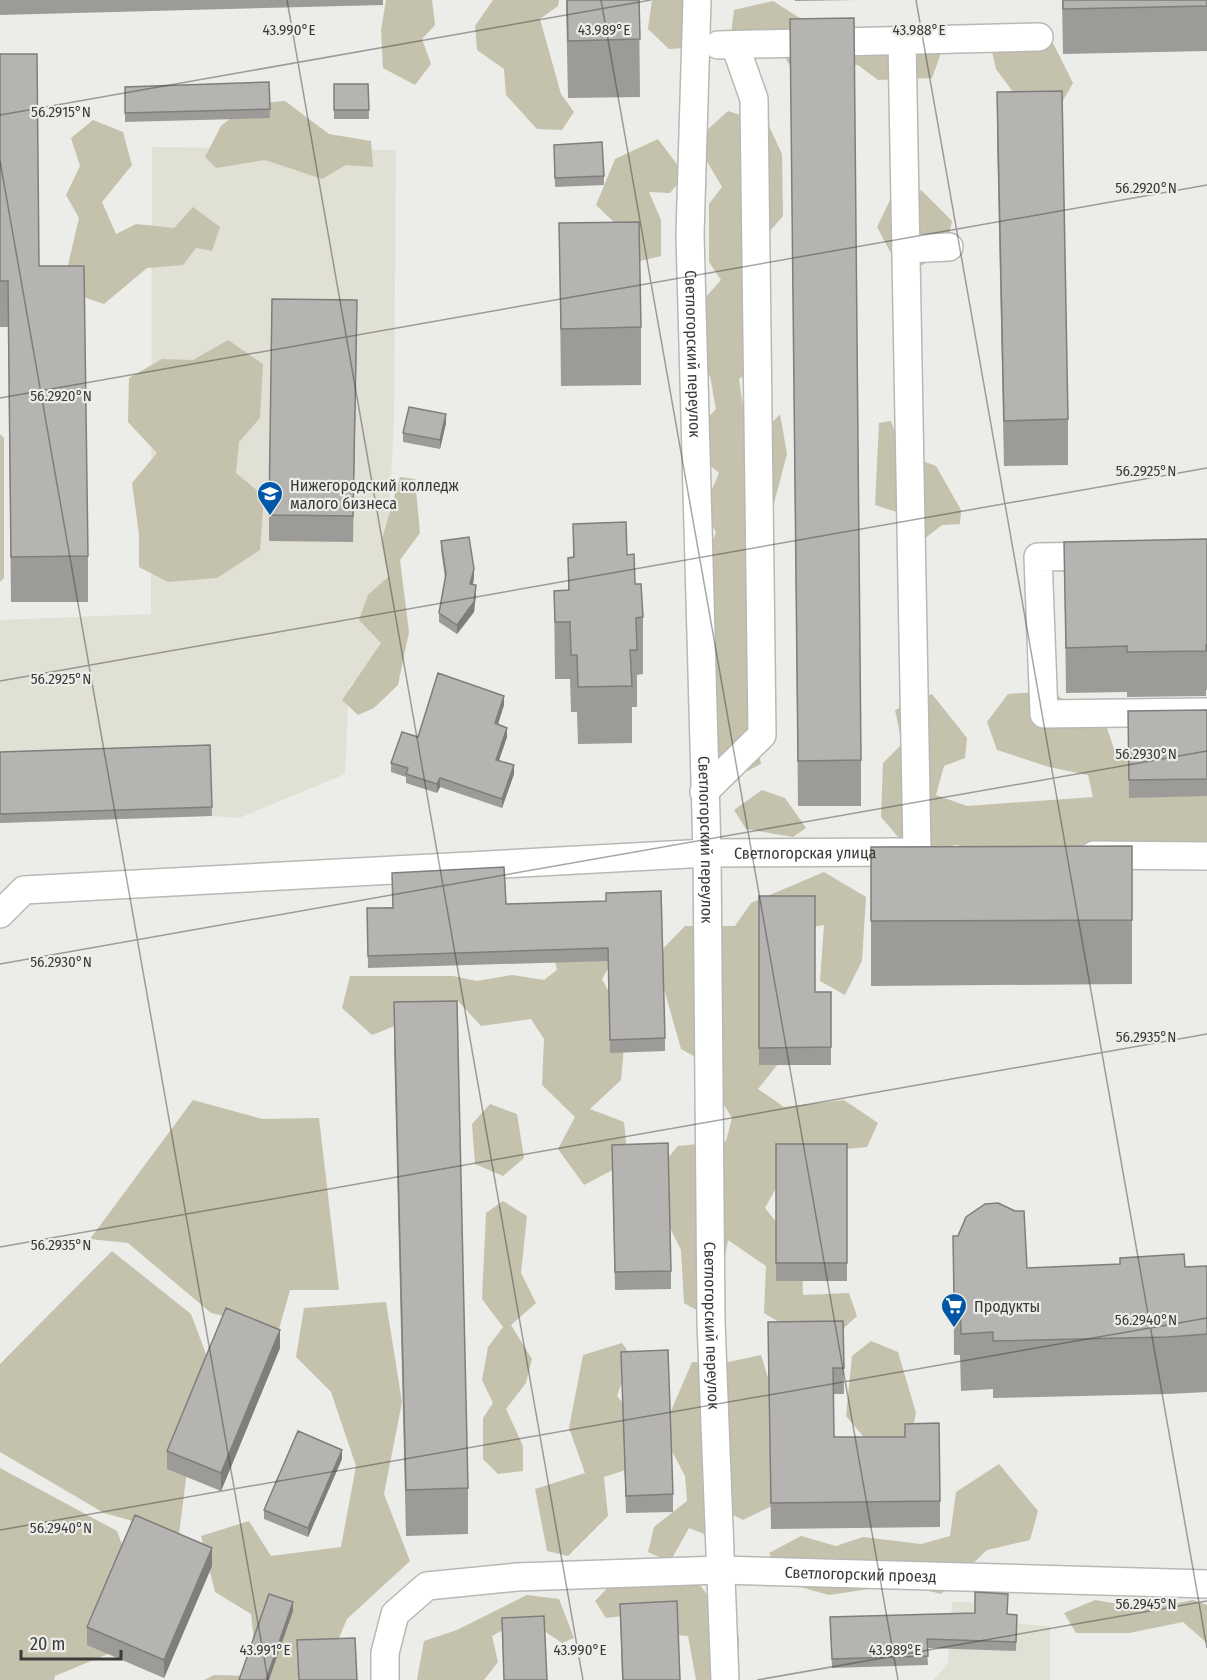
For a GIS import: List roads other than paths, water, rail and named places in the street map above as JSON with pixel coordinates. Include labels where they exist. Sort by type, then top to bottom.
[{"type":"street","name":"Светлогорский переулок","points":[[697,0],[690,236],[707,853],[711,1322],[724,1680]]},
{"type":"street","points":[[696,45],[1039,37]]},
{"type":"street","points":[[902,40],[906,249],[949,248]]},
{"type":"street","points":[[704,792],[762,735],[754,99],[735,45]]},
{"type":"street","name":"Светлогорская улица","points":[[0,914],[24,890],[707,853],[929,852],[906,249]]},
{"type":"street","points":[[1128,555],[1038,557],[1044,714],[1207,712]]},
{"type":"street","points":[[1068,854],[1207,856]]},
{"type":"street","name":"Светлогорский проезд","points":[[385,1680],[385,1653],[395,1614],[427,1587],[517,1577],[721,1570],[1207,1584]]},
{"type":"place","name":"Нижегородский колледж малого бизнеса","points":[[270,517]]},
{"type":"place","name":"Продукты","points":[[954,1329]]}]
